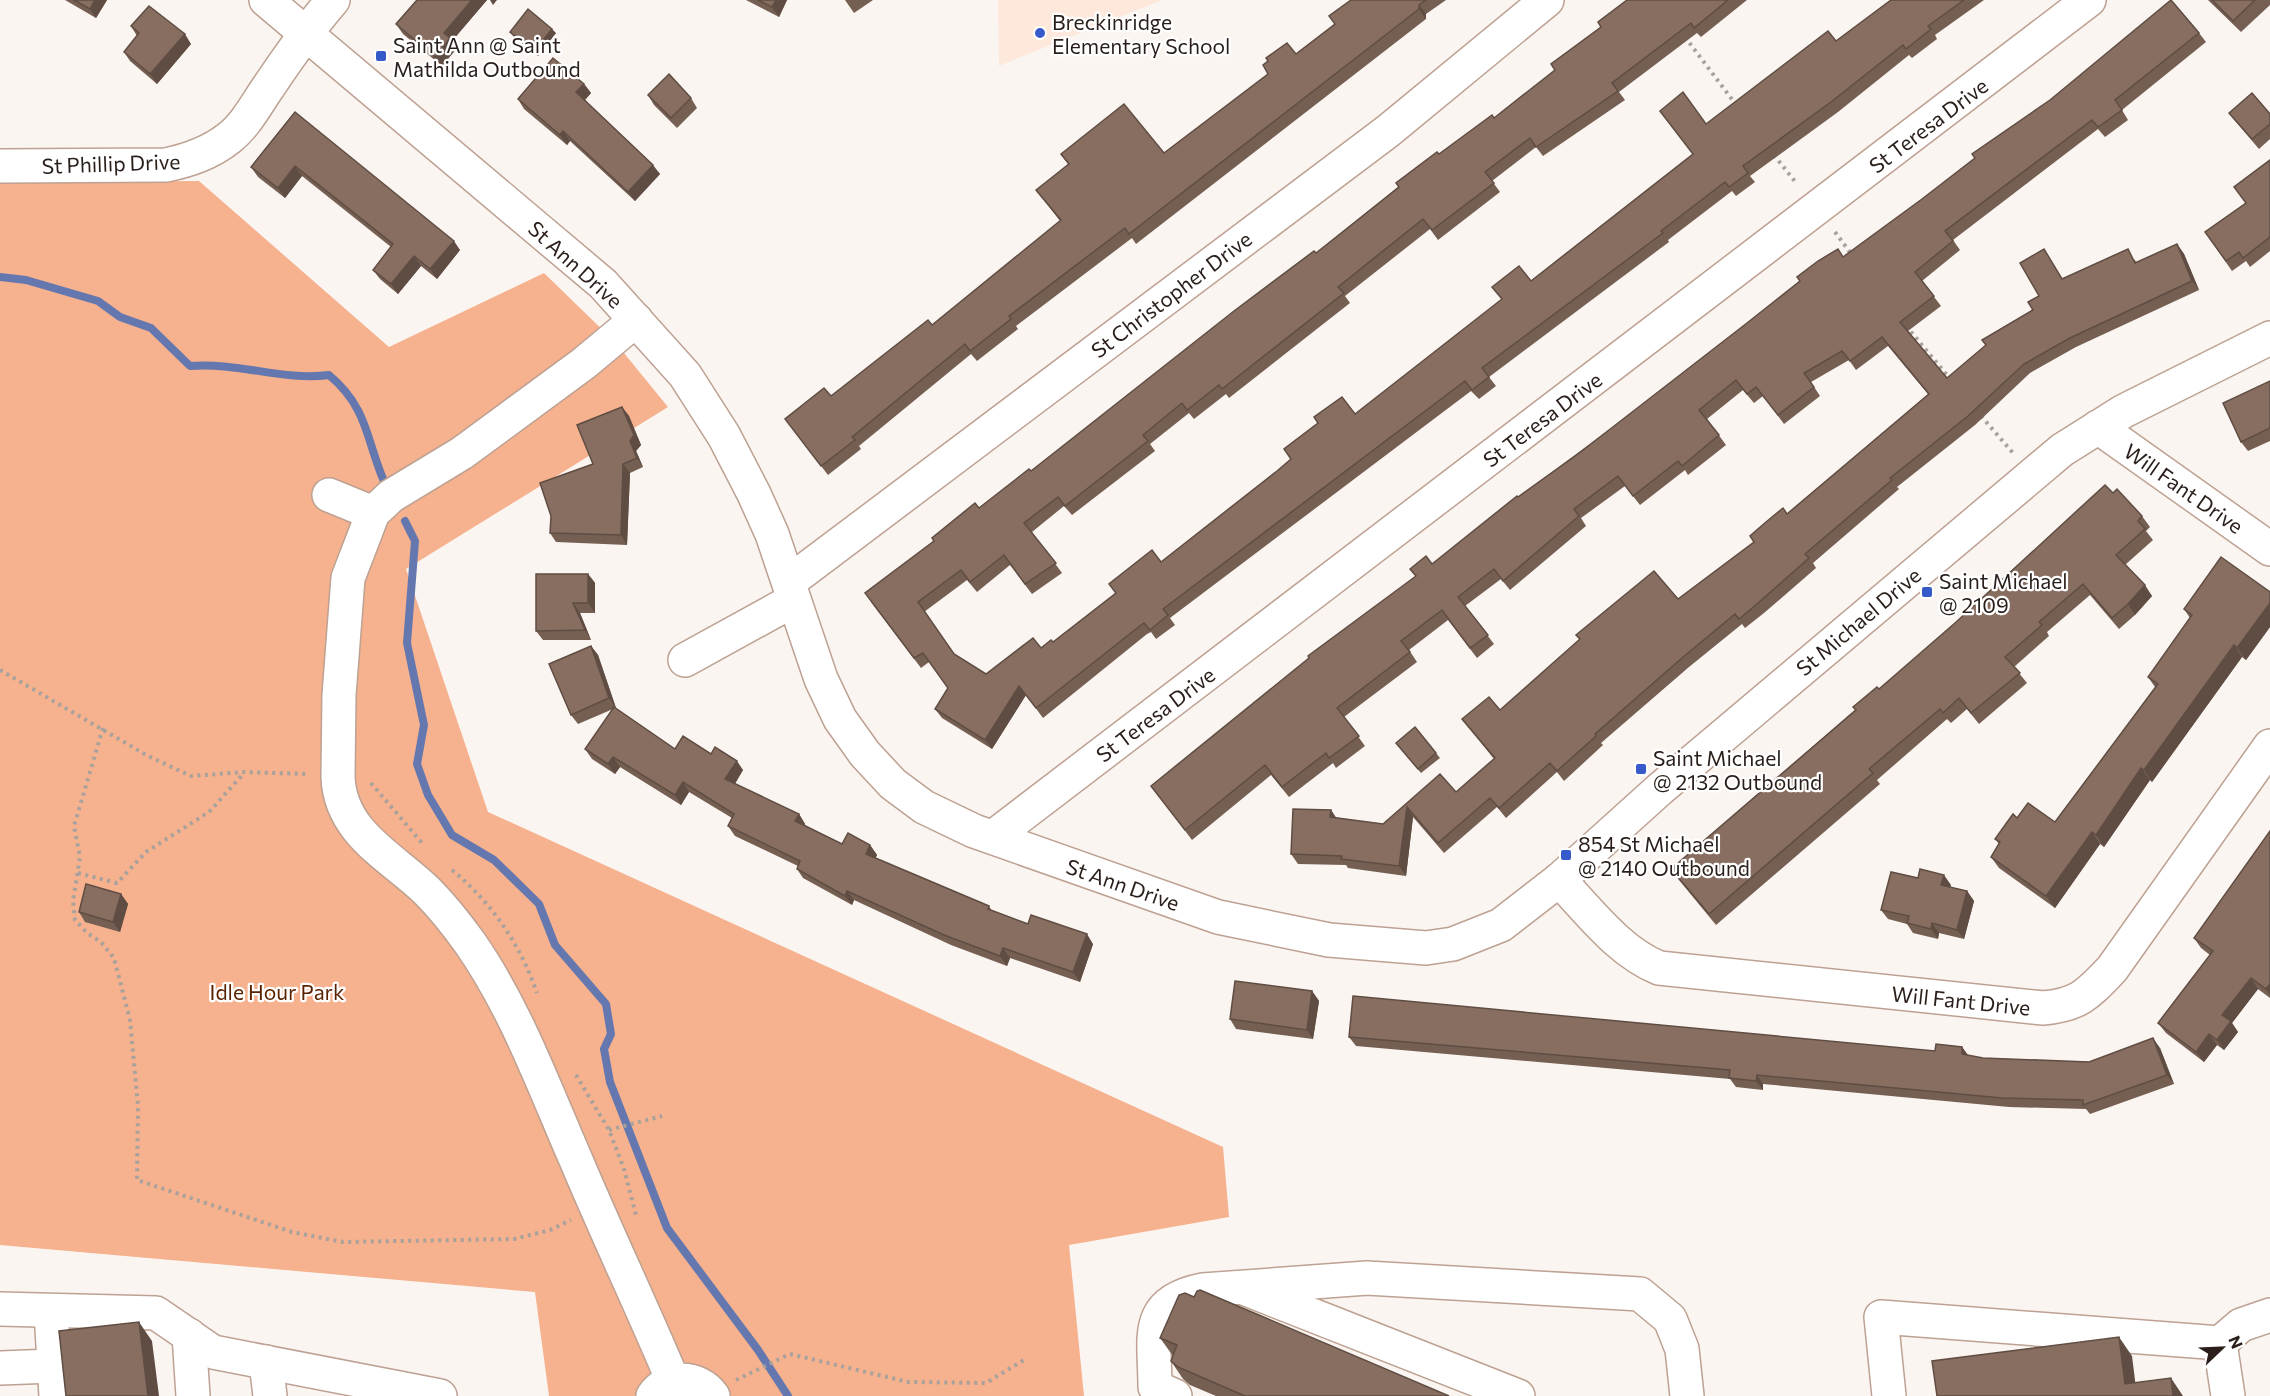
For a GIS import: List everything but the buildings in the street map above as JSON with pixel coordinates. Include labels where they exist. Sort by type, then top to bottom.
[{"type":"street","name":"St Ann Drive","points":[[266,0],[603,284],[685,375],[724,436],[767,524],[820,679],[840,719],[866,754],[893,784],[924,807],[974,831],[1072,868],[1218,917],[1329,940],[1426,948],[1473,938],[1501,925],[1559,880]]},
{"type":"street","name":"St Phillip Drive","points":[[0,166],[166,165],[192,159],[232,136],[306,32],[333,0]]},
{"type":"street","name":"St Christopher Drive","points":[[791,591],[1388,131],[1547,0]]},
{"type":"street","name":"St Teresa Drive","points":[[993,837],[1817,210],[2089,0]]},
{"type":"street","points":[[636,320],[583,364],[462,453],[392,496],[373,513],[348,578],[339,694],[338,787],[346,807],[367,842],[427,890],[456,923],[481,959],[524,1038],[663,1388],[687,1379],[699,1383],[713,1396]]},
{"type":"street","name":"St Michael Drive","points":[[1559,880],[1660,789],[2030,475],[2124,411],[2270,338]]},
{"type":"street","name":"Will Fant Drive","points":[[2098,427],[2270,549]]},
{"type":"street","points":[[329,495],[373,513]]},
{"type":"street","points":[[685,660],[791,591]]},
{"type":"street","name":"Will Fant Drive","points":[[1559,880],[1622,947],[1643,962],[1659,968],[2043,1008],[2066,1006],[2087,996],[2112,969],[2270,746]]},
{"type":"street","points":[[1174,1396],[1155,1387],[1155,1323],[1165,1305],[1184,1293],[1238,1286],[1367,1278],[1640,1294],[1670,1318],[1682,1349],[1687,1396]]},
{"type":"street","points":[[1238,1286],[1518,1396]]},
{"type":"street","points":[[0,1309],[156,1313],[213,1352],[266,1362],[354,1388],[435,1396]]},
{"type":"street","points":[[0,1368],[54,1381],[51,1312]]},
{"type":"street","points":[[1889,1396],[1881,1317],[2220,1343],[2241,1325],[2270,1315]]},
{"type":"street","points":[[189,1335],[193,1396]]},
{"type":"street","points":[[2220,1343],[2228,1396]]},
{"type":"street","points":[[266,1362],[270,1396]]},
{"type":"path","points":[[1678,28],[1741,111]]},
{"type":"path","points":[[1769,148],[1857,261]]},
{"type":"path","points":[[1898,317],[1957,387]]},
{"type":"path","points":[[1979,413],[2030,475]]},
{"type":"path","points":[[0,670],[148,756],[191,776],[244,772],[317,775]]},
{"type":"path","points":[[103,728],[74,826],[80,857],[73,901],[75,920],[87,933],[101,942],[114,958],[130,1020],[138,1106],[137,1180],[292,1232],[343,1242],[514,1239],[550,1230],[576,1218]]},
{"type":"path","points":[[78,873],[117,883],[146,852],[209,812],[244,772]]},
{"type":"path","points":[[609,1130],[662,1116]]},
{"type":"path","points":[[755,1371],[787,1355],[908,1382],[986,1383],[1027,1358]]},
{"type":"shaded area","name":"Breckinridge Elementary School","points":[[998,0],[1162,0],[999,66]]},
{"type":"green space","name":"Idle Hour Park","points":[[199,181],[389,347],[544,273],[615,342],[668,407],[406,569],[488,812],[1223,1147],[1229,1217],[1069,1245],[1084,1396],[549,1396],[535,1292],[0,1245],[0,182]]},
{"type":"waterway","points":[[0,277],[26,280],[98,301],[120,317],[151,328],[190,366],[208,365],[295,376],[329,375],[343,388],[360,415],[388,490]]},
{"type":"waterway","points":[[405,521],[415,541],[407,643],[424,725],[417,764],[428,795],[452,835],[494,860],[539,904],[555,945],[606,1004],[611,1034],[604,1049],[610,1082],[667,1228],[758,1350],[788,1396]]},
{"type":"place","name":"Breckinridge Elementary School","points":[[1040,33]]},
{"type":"place","name":"Saint Ann @ Saint Mathilda Outbound","points":[[381,56]]},
{"type":"place","name":"Saint Michael @ 2109","points":[[1927,592]]},
{"type":"place","name":"Saint Michael @ 2132 Outbound","points":[[1641,769]]},
{"type":"place","name":"854 St Michael @ 2140 Outbound","points":[[1566,855]]}]
